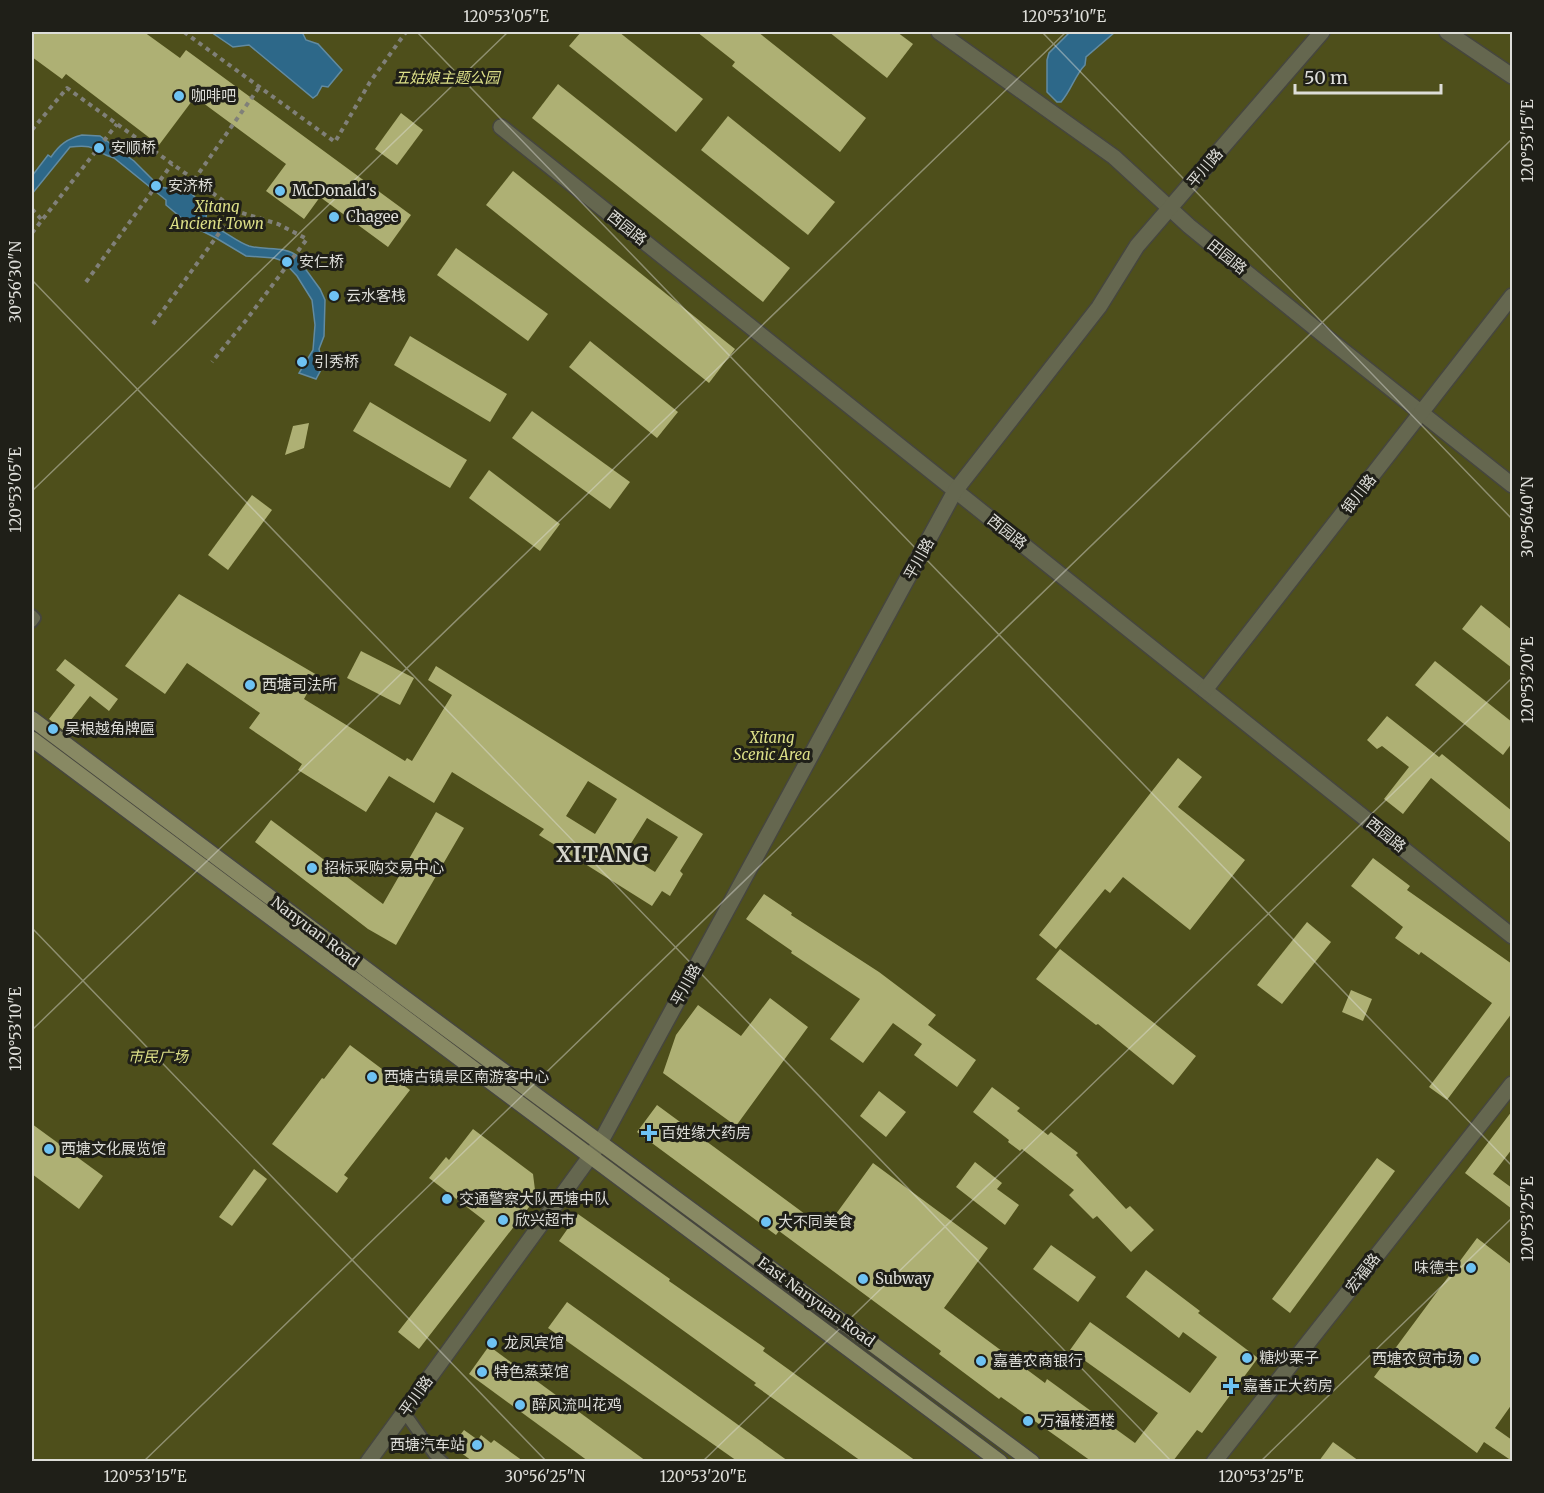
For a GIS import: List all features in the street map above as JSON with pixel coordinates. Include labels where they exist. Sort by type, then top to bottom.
[{"type":"main road","name":"Nanyuan Road","points":[[32,719],[600,1143]]},
{"type":"main road","name":"Nanyuan Road","points":[[32,739],[591,1156]]},
{"type":"main road","name":"East Nanyuan Road","points":[[600,1143],[1032,1461]]},
{"type":"main road","name":"East Nanyuan Road","points":[[591,1156],[1000,1461]]},
{"type":"street","name":"田园路","points":[[939,32],[1113,157],[1189,226],[1512,485]]},
{"type":"street","name":"平川路","points":[[369,1461],[600,1143],[956,491],[1099,307],[1137,246],[1322,32]]},
{"type":"street","points":[[1447,32],[1512,76]]},
{"type":"street","name":"西园路","points":[[501,128],[1512,936]]},
{"type":"street","name":"银川路","points":[[1205,690],[1512,296]]},
{"type":"street","name":"宏福路","points":[[1214,1461],[1512,1084]]},
{"type":"lane","points":[[32,615],[35,618],[32,622]]},
{"type":"lane","points":[[404,1412],[434,1454],[443,1461]]},
{"type":"path","points":[[184,32],[335,142],[370,82],[406,32]]},
{"type":"path","points":[[194,180],[260,86]]},
{"type":"path","points":[[32,130],[67,88],[236,210],[278,224],[307,239],[248,319],[212,362]]},
{"type":"path","points":[[32,234],[117,124]]},
{"type":"path","points":[[86,282],[172,164]]},
{"type":"path","points":[[32,209],[42,220]]},
{"type":"path","points":[[153,324],[236,210]]},
{"type":"green space","name":"Xitang Scenic Area","points":[[32,32],[1512,32],[1512,1461],[32,1461]]},
{"type":"water","points":[[211,32],[302,32],[306,40],[318,44],[342,70],[328,87],[322,86],[313,98],[249,45],[233,47]]},
{"type":"water","points":[[1070,32],[1115,32],[1086,57],[1085,65],[1078,73],[1068,93],[1061,102],[1057,102],[1047,92],[1047,60],[1049,53]]},
{"type":"water","points":[[82,135],[100,136],[134,161],[160,187],[191,193],[207,210],[207,225],[249,246],[288,251],[299,257],[325,300],[324,336],[319,349],[323,366],[316,379],[299,373],[313,350],[315,325],[312,300],[297,276],[283,261],[246,256],[190,225],[166,205],[166,200],[114,158],[91,147],[70,147],[32,194],[32,176],[48,155],[51,157],[64,143]]},
{"type":"building","points":[[32,32],[144,32],[180,58],[186,50],[411,215],[388,247],[320,197],[304,219],[266,191],[286,164],[195,97],[159,145],[66,74],[62,79],[32,57]]},
{"type":"building","points":[[581,32],[619,32],[703,99],[676,132],[569,46]]},
{"type":"building","points":[[697,32],[758,32],[866,118],[840,152],[732,66],[735,62]]},
{"type":"building","points":[[829,32],[897,32],[913,44],[887,78]]},
{"type":"building","points":[[558,84],[790,268],[763,302],[532,118]]},
{"type":"building","points":[[401,113],[423,130],[397,165],[375,149]]},
{"type":"building","points":[[728,116],[835,202],[808,235],[701,150]]},
{"type":"building","points":[[513,171],[735,349],[709,383],[486,205]]},
{"type":"building","points":[[456,248],[548,314],[528,341],[437,275]]},
{"type":"building","points":[[410,336],[507,394],[490,422],[394,365]]},
{"type":"building","points":[[590,341],[678,412],[657,438],[569,367]]},
{"type":"building","points":[[370,402],[467,460],[450,488],[353,431]]},
{"type":"building","points":[[532,411],[630,482],[610,509],[512,438]]},
{"type":"building","points":[[309,423],[304,448],[285,455],[293,426]]},
{"type":"building","points":[[489,470],[560,524],[540,551],[469,498]]},
{"type":"building","points":[[252,495],[272,510],[228,570],[208,555]]},
{"type":"building","points":[[179,594],[317,675],[304,699],[405,761],[407,758],[412,761],[452,695],[428,680],[436,666],[703,834],[680,871],[683,874],[670,896],[662,891],[652,906],[539,835],[544,829],[452,772],[434,803],[389,776],[366,812],[298,770],[302,764],[249,728],[260,713],[187,663],[165,694],[125,666]],"holes":[[[588,781],[617,799],[595,834],[566,816]],[[647,818],[678,837],[655,872],[625,853]]]},
{"type":"building","points":[[1481,605],[1512,630],[1512,668],[1462,629]]},
{"type":"building","points":[[361,651],[414,678],[400,705],[347,678]]},
{"type":"building","points":[[65,659],[118,699],[109,711],[90,696],[63,730],[49,719],[75,685],[56,670]]},
{"type":"building","points":[[1435,661],[1512,722],[1512,743],[1503,755],[1415,685]]},
{"type":"building","points":[[1387,716],[1439,757],[1442,754],[1512,811],[1512,844],[1431,778],[1403,814],[1384,799],[1409,767],[1382,746],[1377,749],[1367,740]]},
{"type":"building","points":[[1178,758],[1202,777],[1178,807],[1245,860],[1190,930],[1123,877],[1110,893],[1105,889],[1056,949],[1039,935]]},
{"type":"building","points":[[436,812],[464,828],[396,945],[368,929],[255,842],[271,820],[383,904]]},
{"type":"building","points":[[1373,858],[1410,886],[1407,890],[1512,964],[1512,1013],[1447,1100],[1429,1087],[1492,1003],[1421,952],[1419,955],[1395,938],[1403,927],[1351,886]]},
{"type":"building","points":[[764,894],[792,913],[791,915],[879,972],[936,1015],[928,1025],[976,1060],[957,1087],[914,1055],[922,1044],[893,1023],[863,1063],[830,1039],[860,999],[791,953],[792,951],[746,919]]},
{"type":"building","points":[[1307,922],[1331,942],[1282,1004],[1257,985]]},
{"type":"building","points":[[1060,949],[1196,1056],[1173,1085],[1098,1024],[1096,1025],[1036,979]]},
{"type":"building","points":[[1351,990],[1372,999],[1363,1021],[1342,1012]]},
{"type":"building","points":[[770,998],[808,1027],[736,1126],[663,1073],[676,1035],[698,1005],[741,1036]]},
{"type":"building","points":[[350,1045],[410,1090],[344,1175],[348,1178],[337,1193],[272,1144]]},
{"type":"building","points":[[992,1087],[1020,1108],[1017,1111],[1048,1135],[1051,1132],[1078,1153],[1076,1155],[1126,1209],[1130,1206],[1154,1230],[1131,1252],[1097,1216],[1093,1219],[1069,1195],[1074,1190],[1022,1149],[1020,1151],[1008,1142],[1009,1140],[973,1112]]},
{"type":"building","points":[[879,1091],[906,1112],[886,1137],[860,1116]]},
{"type":"building","points":[[657,1105],[809,1217],[812,1213],[828,1225],[873,1163],[988,1248],[944,1308],[1045,1383],[1047,1379],[1135,1443],[1158,1413],[1070,1350],[1090,1322],[1190,1393],[1217,1357],[1183,1332],[1179,1338],[1126,1297],[1146,1270],[1258,1358],[1202,1433],[1197,1430],[1173,1461],[1091,1461],[1001,1397],[999,1399],[939,1354],[941,1351],[779,1231],[776,1235],[637,1132]]},
{"type":"building","points":[[1512,1111],[1512,1149],[1493,1174],[1512,1188],[1512,1209],[1465,1173]]},
{"type":"building","name":"西塘文化展览馆","points":[[32,1124],[103,1176],[79,1209],[32,1174]]},
{"type":"building","points":[[473,1129],[533,1174],[536,1198],[419,1349],[398,1332],[485,1221],[429,1178],[446,1157],[449,1160]]},
{"type":"building","points":[[1377,1158],[1395,1171],[1290,1313],[1272,1299]]},
{"type":"building","points":[[975,1162],[1002,1183],[997,1189],[1019,1205],[1005,1225],[956,1187]]},
{"type":"building","points":[[254,1169],[267,1179],[232,1226],[219,1217]]},
{"type":"building","points":[[578,1214],[765,1348],[763,1351],[916,1461],[861,1461],[754,1385],[756,1383],[559,1241]]},
{"type":"building","points":[[1477,1238],[1512,1265],[1512,1404],[1495,1428],[1512,1440],[1512,1461],[1484,1442],[1477,1453],[1374,1377]]},
{"type":"building","points":[[1051,1245],[1096,1277],[1078,1302],[1033,1269]]},
{"type":"building","points":[[567,1302],[788,1461],[737,1461],[548,1328]]},
{"type":"building","points":[[489,1346],[646,1461],[588,1461],[469,1374]]},
{"type":"building","name":"西塘汽车站","points":[[464,1430],[478,1440],[481,1435],[491,1443],[494,1440],[523,1461],[472,1461],[452,1446]]},
{"type":"building","points":[[1333,1442],[1359,1461],[1319,1461]]},
{"type":"place","name":"咖啡吧","points":[[179,96]]},
{"type":"place","name":"安顺桥","points":[[99,148]]},
{"type":"place","name":"安济桥","points":[[156,186]]},
{"type":"place","name":"McDonald's","points":[[280,191]]},
{"type":"place","name":"Chagee","points":[[334,217]]},
{"type":"place","name":"安仁桥","points":[[287,262]]},
{"type":"place","name":"云水客栈","points":[[334,296]]},
{"type":"place","name":"引秀桥","points":[[302,362]]},
{"type":"place","name":"西塘司法所","points":[[250,685]]},
{"type":"place","name":"吴根越角牌匾","points":[[53,729]]},
{"type":"place","name":"招标采购交易中心","points":[[312,868]]},
{"type":"place","name":"西塘古镇景区南游客中心","points":[[372,1077]]},
{"type":"place","name":"百姓缘大药房","points":[[649,1133]]},
{"type":"place","name":"西塘文化展览馆","points":[[49,1149]]},
{"type":"place","name":"交通警察大队西塘中队","points":[[447,1199]]},
{"type":"place","name":"欣兴超市","points":[[503,1220]]},
{"type":"place","name":"大不同美食","points":[[766,1222]]},
{"type":"place","name":"味德丰","points":[[1471,1268]]},
{"type":"place","name":"Subway","points":[[863,1279]]},
{"type":"place","name":"龙凤宾馆","points":[[492,1343]]},
{"type":"place","name":"糖炒栗子","points":[[1247,1358]]},
{"type":"place","name":"西塘农贸市场","points":[[1474,1359]]},
{"type":"place","name":"嘉善农商银行","points":[[981,1361]]},
{"type":"place","name":"特色蒸菜馆","points":[[482,1372]]},
{"type":"place","name":"嘉善正大药房","points":[[1231,1386]]},
{"type":"place","name":"醉风流叫花鸡","points":[[520,1405]]},
{"type":"place","name":"万福楼酒楼","points":[[1028,1421]]},
{"type":"place","name":"西塘汽车站","points":[[477,1445]]},
{"type":"district","name":"XITANG","points":[[603,855]]},
{"type":"park label","name":"五姑娘主题公园","points":[[447,78]]},
{"type":"park label","name":"Xitang Ancient Town","points":[[217,216]]},
{"type":"park label","name":"市民广场","points":[[158,1057]]}]
